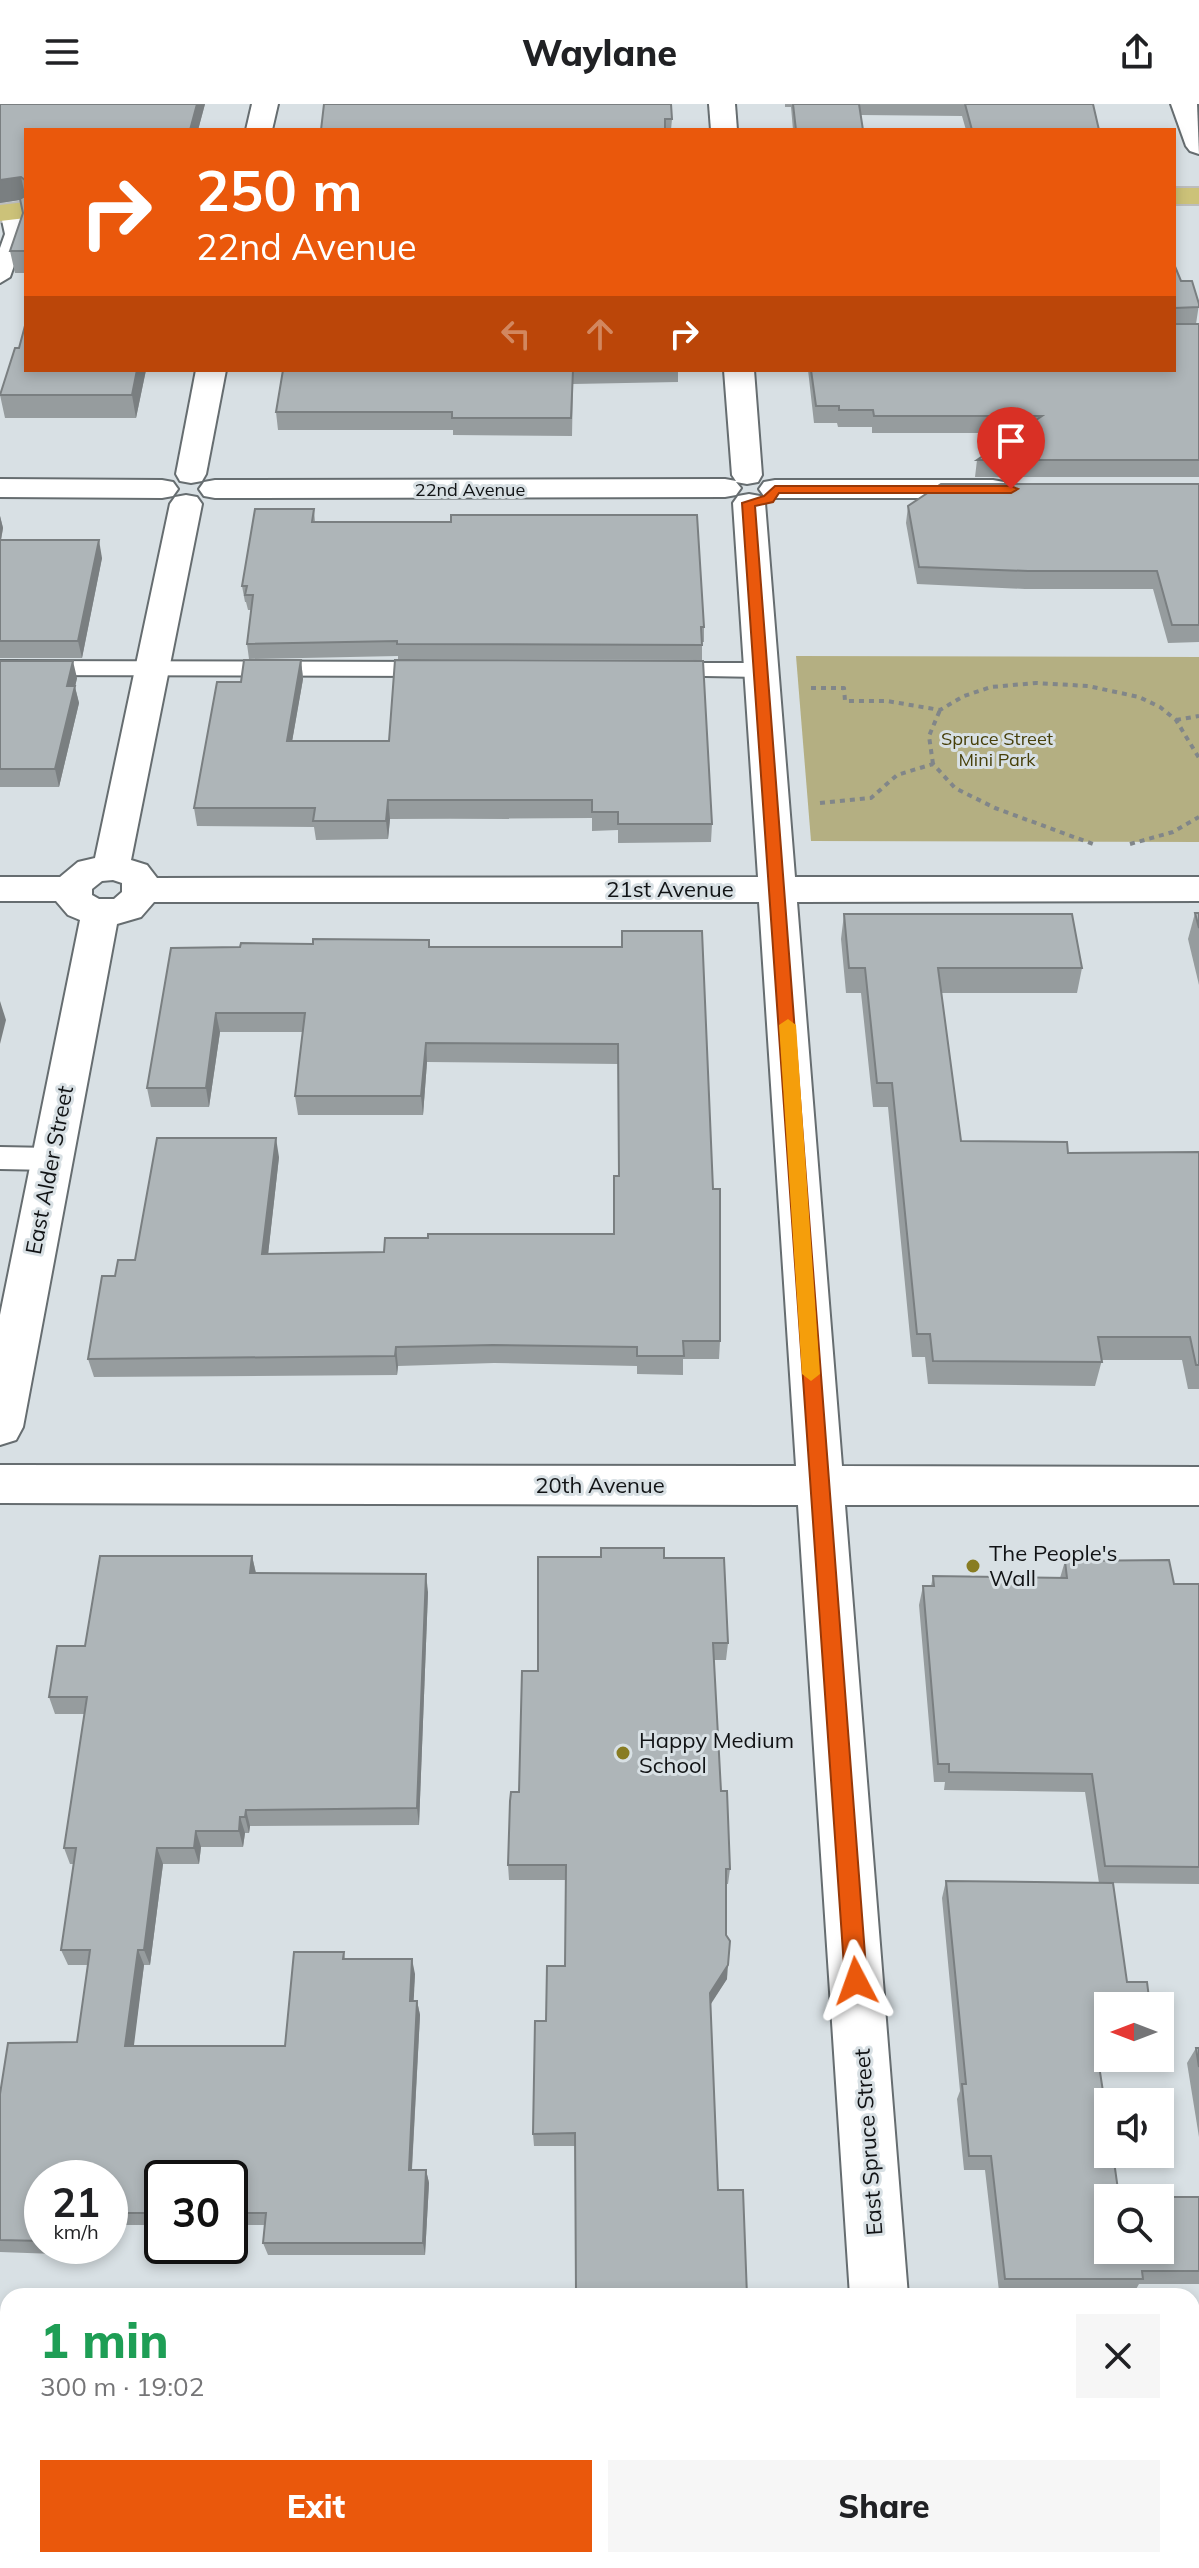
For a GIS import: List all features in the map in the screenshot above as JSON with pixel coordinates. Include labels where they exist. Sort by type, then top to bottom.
[{"type":"main road","points":[[1176,196],[1199,196]]},
{"type":"street","points":[[259,128],[265,104]]},
{"type":"street","points":[[722,104],[724,128]]},
{"type":"street","points":[[1184,104],[1199,146]]},
{"type":"street","points":[[111,868],[211,372]]},
{"type":"street","name":"East Spruce Street","points":[[739,372],[878,2288]]},
{"type":"street","name":"22nd Avenue","points":[[0,488],[1027,489]]},
{"type":"street","points":[[0,889],[128,907],[136,901],[141,890],[140,880],[134,874],[111,868],[91,871],[82,877],[86,901]]},
{"type":"street","name":"21st Avenue","points":[[141,890],[1199,889]]},
{"type":"street","name":"East Alder Street","points":[[0,1427],[51,1159],[86,901]]},
{"type":"street","name":"20th Avenue","points":[[0,1484],[1199,1486]]},
{"type":"lane","points":[[0,277],[15,234],[12,212]]},
{"type":"lane","points":[[0,668],[464,669]]},
{"type":"lane","points":[[635,670],[760,670]]},
{"type":"lane","points":[[0,1158],[51,1159]]},
{"type":"path","points":[[1095,845],[995,808],[955,788],[933,764],[927,746],[928,729],[940,710],[960,697],[988,688],[1054,683],[1116,690],[1147,702],[1176,720],[1199,758]]},
{"type":"path","points":[[805,688],[844,688],[845,701],[887,701],[940,710]]},
{"type":"path","points":[[1176,720],[1199,716]]},
{"type":"path","points":[[816,803],[871,798],[897,775],[933,764]]},
{"type":"path","points":[[1122,846],[1173,832],[1199,817]]},
{"type":"green space","name":"Spruce Street Mini Park","points":[[796,656],[1199,657],[1199,842],[811,841]]},
{"type":"building","points":[[0,104],[197,104],[191,128],[24,128],[24,179],[0,180]]},
{"type":"building","points":[[324,104],[671,104],[672,119],[665,119],[665,128],[321,128]]},
{"type":"building","points":[[793,104],[859,104],[863,128],[796,128]]},
{"type":"building","points":[[965,104],[1093,104],[1099,128],[971,128]]},
{"type":"building","points":[[24,197],[24,251],[10,251],[23,213],[20,199]]},
{"type":"building","points":[[1176,269],[1181,281],[1192,281],[1199,307],[1176,308]]},
{"type":"building","points":[[1176,324],[1199,324],[1199,460],[977,460],[1042,416],[874,416],[873,410],[816,406],[811,372],[1176,372]]},
{"type":"building","points":[[24,329],[24,372],[137,372],[132,395],[0,395],[15,348],[19,348]]},
{"type":"building","points":[[283,372],[573,372],[571,418],[452,418],[452,412],[276,412]]},
{"type":"building","points":[[941,484],[1199,484],[1199,625],[1172,625],[1157,571],[919,567],[908,506]]},
{"type":"building","points":[[255,509],[314,509],[312,522],[451,522],[451,515],[697,515],[704,627],[701,627],[702,645],[397,644],[397,641],[247,644],[253,595],[245,595],[247,586],[242,586]]},
{"type":"building","points":[[0,540],[99,540],[78,641],[0,641]]},
{"type":"building","points":[[244,660],[301,660],[287,741],[389,741],[395,660],[703,661],[712,824],[618,824],[618,812],[592,812],[592,800],[388,800],[386,821],[313,821],[315,808],[194,808],[217,682],[241,682]]},
{"type":"building","points":[[0,661],[73,661],[67,686],[75,686],[55,769],[0,769]]},
{"type":"building","points":[[844,914],[1072,914],[1082,968],[938,968],[961,1141],[1067,1142],[1068,1153],[1199,1152],[1199,1365],[1196,1365],[1190,1337],[1098,1337],[1102,1362],[933,1361],[930,1334],[917,1334],[892,1083],[877,1083],[865,968],[849,968]]},
{"type":"building","points":[[622,931],[702,931],[713,1189],[720,1189],[720,1341],[683,1341],[684,1356],[637,1356],[637,1347],[493,1345],[396,1347],[395,1356],[88,1359],[102,1276],[115,1276],[118,1260],[135,1260],[157,1138],[276,1138],[262,1254],[384,1252],[385,1238],[428,1238],[428,1234],[614,1234],[614,1176],[619,1176],[618,1044],[426,1043],[421,1096],[295,1096],[305,1013],[216,1013],[206,1088],[147,1088],[171,948],[240,947],[241,943],[313,944],[313,939],[429,940],[429,947],[622,947]]},
{"type":"building","points":[[601,1548],[664,1548],[664,1558],[724,1558],[728,1643],[713,1643],[721,1791],[727,1791],[730,1869],[726,1869],[726,1935],[730,1941],[728,1965],[710,1993],[718,2190],[743,2190],[747,2288],[576,2288],[575,2133],[533,2134],[535,2021],[546,2021],[547,1966],[565,1966],[566,1865],[508,1865],[511,1792],[519,1792],[522,1671],[538,1671],[538,1557],[601,1557]]},
{"type":"building","points":[[100,1556],[252,1556],[250,1573],[426,1574],[417,1808],[246,1810],[245,1817],[240,1817],[239,1831],[196,1831],[194,1848],[157,1848],[144,1950],[138,1950],[125,2046],[285,2046],[294,1952],[344,1952],[343,1959],[412,1959],[410,2001],[417,2001],[409,2170],[426,2170],[423,2243],[263,2243],[266,2213],[248,2213],[248,2160],[144,2160],[144,2213],[128,2213],[128,2160],[24,2160],[24,2241],[0,2240],[0,2094],[8,2043],[77,2042],[90,1950],[61,1950],[76,1848],[64,1848],[87,1697],[49,1697],[57,1646],[85,1646]]},
{"type":"building","points":[[1169,1560],[1174,1584],[1199,1584],[1199,1867],[1105,1866],[1092,1774],[949,1772],[949,1764],[938,1764],[923,1586],[934,1586],[933,1576],[1067,1578],[1065,1561]]},
{"type":"building","points":[[946,1881],[1113,1883],[1127,1982],[1147,1982],[1148,1992],[1094,1992],[1094,2072],[1100,2072],[1102,2088],[1094,2088],[1094,2168],[1115,2168],[1117,2184],[1094,2184],[1094,2264],[1174,2264],[1174,2197],[1199,2197],[1199,2271],[1142,2271],[1143,2279],[1005,2279],[991,2156],[969,2156],[962,2084],[966,2084]]},
{"type":"slow traffic","points":[[788,1025],[811,1374]]},
{"type":"place","name":"The People's Wall","points":[[973,1566]]},
{"type":"place","name":"Happy Medium School","points":[[623,1753]]},
{"type":"route","points":[[856,1981],[749,503],[768,499],[775,489],[1011,489]]}]
